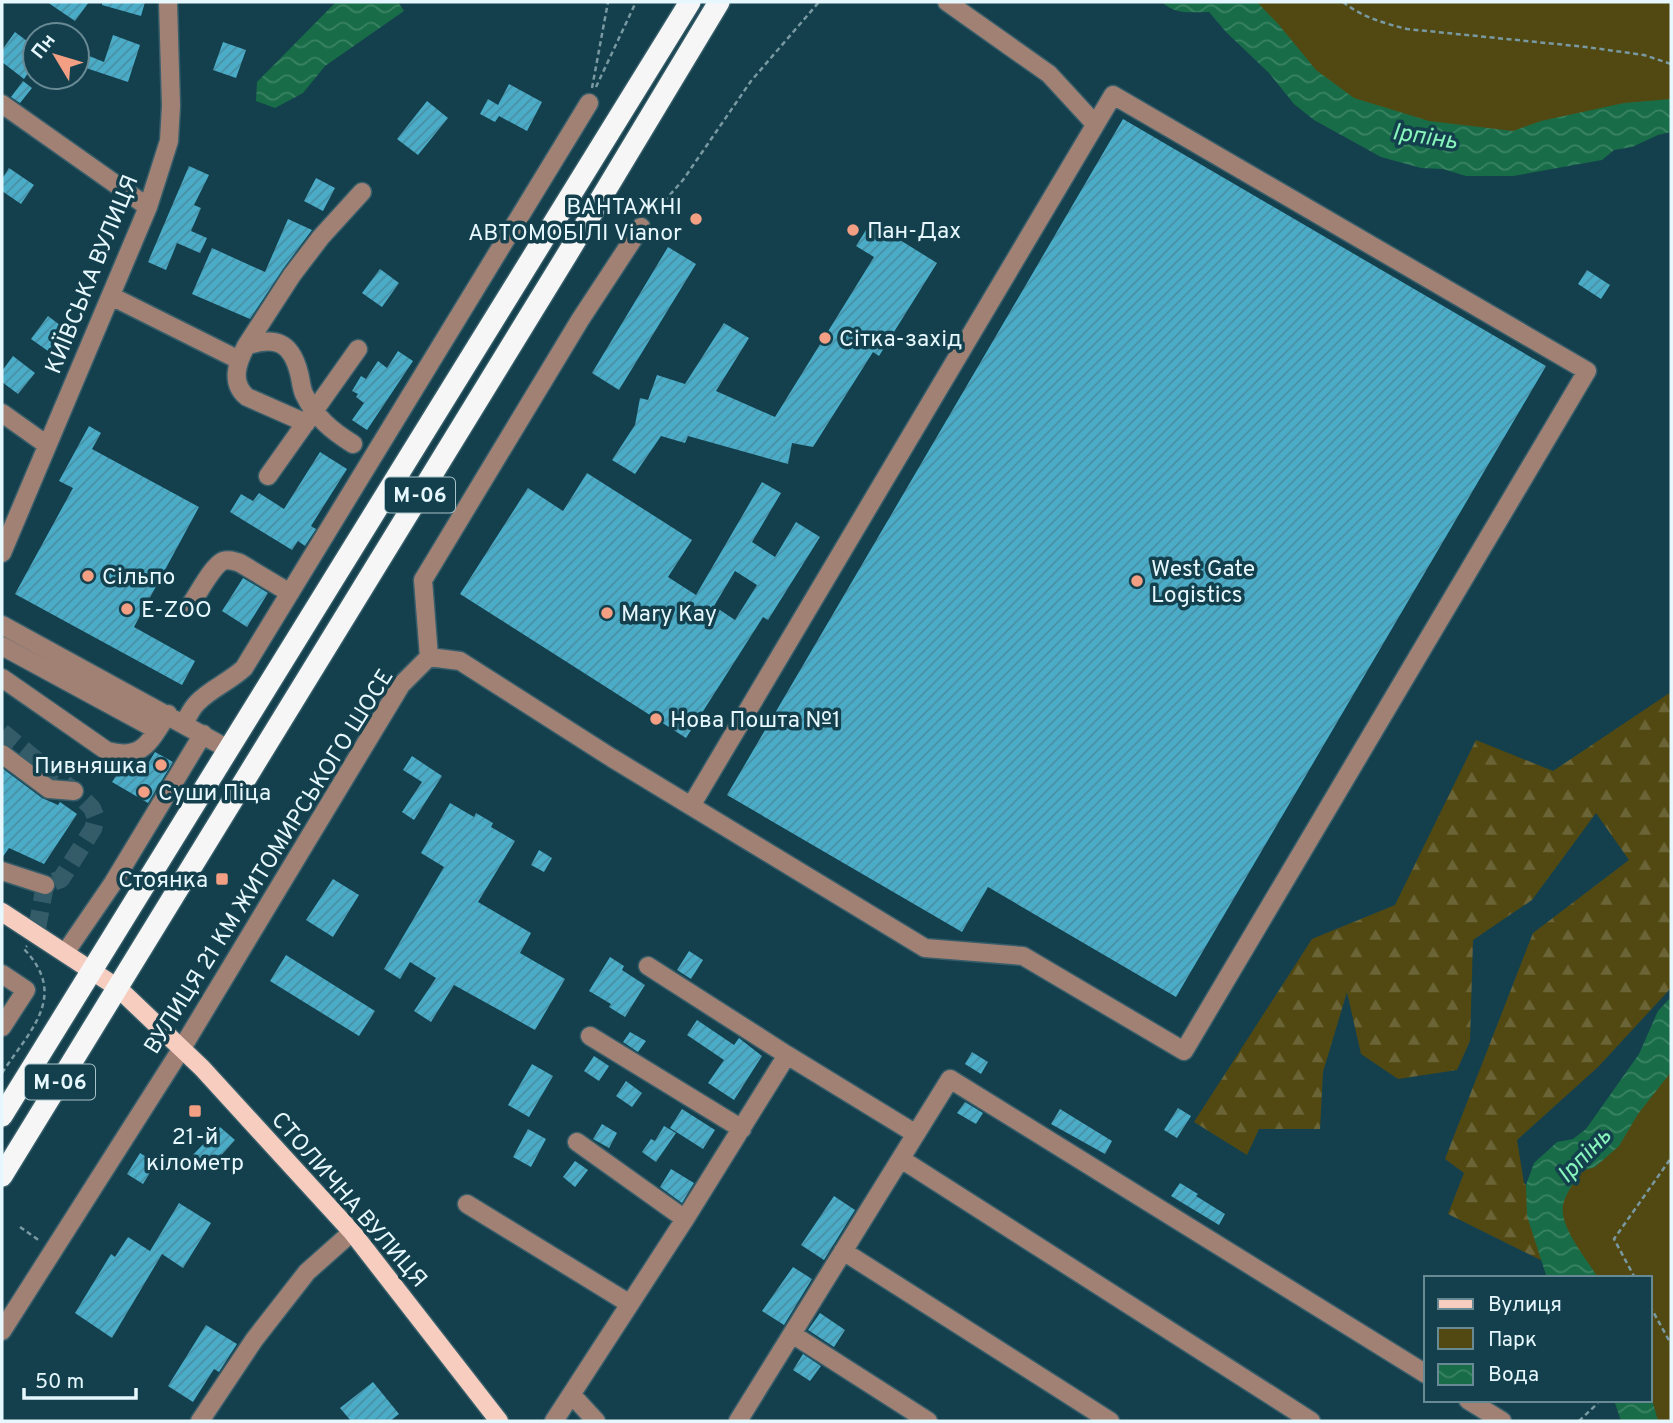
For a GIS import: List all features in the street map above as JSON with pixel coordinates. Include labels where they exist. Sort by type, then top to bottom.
[{"type":"highway","name":"М-06","points":[[2,1116],[691,2]]},
{"type":"highway","name":"М-06","points":[[2,1176],[719,2]]},
{"type":"main road","name":"СТОЛИЧНА ВУЛИЦЯ","points":[[2,912],[118,988],[182,1048],[352,1232],[499,1421]]},
{"type":"street","name":"КИЇВСЬКА ВУЛИЦЯ","points":[[2,552],[148,207],[169,141],[171,106],[168,2]]},
{"type":"street","points":[[947,2],[1049,74],[1095,124]]},
{"type":"street","points":[[641,228],[580,320],[424,580],[429,657],[460,661],[612,758],[691,806],[925,947],[1023,956],[1184,1051],[1587,371],[1112,95],[691,806]]},
{"type":"street","points":[[2,678],[107,751],[120,754],[134,753],[145,747],[157,730],[209,693],[231,681],[244,668],[589,103]]},
{"type":"street","points":[[2,104],[148,207]]},
{"type":"street","points":[[353,444],[310,417],[247,397],[239,391],[236,382],[242,353],[292,275],[321,237],[362,192]]},
{"type":"street","points":[[111,296],[242,353]]},
{"type":"street","points":[[242,353],[265,340],[281,343],[291,353],[299,370],[310,417]]},
{"type":"street","points":[[268,476],[358,349]]},
{"type":"street","points":[[2,413],[47,445]]},
{"type":"street","points":[[189,607],[221,561],[240,562],[290,593]]},
{"type":"street","points":[[2,625],[228,749]]},
{"type":"street","points":[[2,646],[157,730]]},
{"type":"street","name":"ВУЛИЦЯ 21 КМ ЖИТОМИРСЬКОГО ШОСЕ","points":[[2,1331],[182,1048],[401,685],[429,657]]},
{"type":"street","points":[[65,953],[113,883],[203,734]]},
{"type":"street","points":[[2,754],[49,789],[74,791]]},
{"type":"street","points":[[2,872],[45,885]]},
{"type":"street","points":[[648,966],[916,1134]]},
{"type":"street","points":[[2,974],[26,990],[2,1027]]},
{"type":"street","points":[[590,1036],[742,1129]]},
{"type":"street","points":[[554,1421],[787,1055]]},
{"type":"street","points":[[738,1421],[950,1079],[1424,1373]]},
{"type":"street","points":[[578,1142],[685,1219]]},
{"type":"street","points":[[901,1158],[1311,1421]]},
{"type":"street","points":[[467,1204],[630,1304]]},
{"type":"street","points":[[200,1421],[254,1340],[300,1282],[352,1232]]},
{"type":"street","points":[[843,1251],[1110,1421]]},
{"type":"street","points":[[792,1334],[928,1421]]},
{"type":"street","points":[[572,1395],[596,1421]]},
{"type":"street","points":[[1471,1402],[1502,1421]]},
{"type":"path","points":[[589,103],[608,2]]},
{"type":"path","points":[[589,103],[636,2]]},
{"type":"path","points":[[641,228],[683,180],[751,81],[819,2]]},
{"type":"path","points":[[1343,2],[1379,22],[1407,29],[1586,47],[1644,55],[1671,64]]},
{"type":"path","points":[[1634,1276],[1614,1239],[1671,1158]]},
{"type":"path","points":[[20,1227],[54,1250]]},
{"type":"path","points":[[1652,1310],[1671,1344]]},
{"type":"path","points":[[1579,1421],[1598,1403]]},
{"type":"green space","points":[[1223,2],[1671,2],[1671,123],[1523,148],[1391,136]]},
{"type":"green space","points":[[1671,692],[1671,988],[1598,1067],[1517,1140],[1524,1183],[1553,1212],[1557,1268],[1448,1214],[1464,1173],[1445,1159],[1533,933],[1629,860],[1596,813],[1532,900],[1473,940],[1470,1041],[1457,1070],[1398,1079],[1361,1054],[1347,992],[1323,1072],[1320,1129],[1259,1129],[1247,1155],[1194,1122],[1312,939],[1395,905],[1476,740],[1553,771]]},
{"type":"green space","points":[[1671,1033],[1671,1421],[1642,1421],[1649,1402],[1652,1402],[1652,1276],[1578,1276],[1539,1200]]},
{"type":"water","points":[[336,2],[398,2],[404,11],[325,66],[303,93],[275,108],[256,101],[257,82]]},
{"type":"water","name":"Ірпінь","points":[[1162,2],[1257,2],[1316,70],[1354,98],[1429,121],[1513,131],[1541,121],[1624,103],[1671,99],[1671,132],[1632,147],[1614,150],[1602,160],[1513,176],[1466,176],[1443,169],[1421,168],[1381,157],[1314,120],[1294,104],[1269,73],[1209,12],[1178,11]]},
{"type":"water","name":"Ірпінь","points":[[1671,997],[1671,1072],[1638,1114],[1619,1146],[1595,1167],[1582,1171],[1568,1191],[1563,1205],[1569,1233],[1597,1276],[1546,1276],[1527,1216],[1526,1185],[1534,1163],[1557,1142],[1573,1139],[1586,1129],[1639,1054],[1658,1011]]},
{"type":"water","points":[[1652,1399],[1658,1421],[1621,1421],[1615,1402],[1652,1402]]},
{"type":"building","points":[[47,2],[89,2],[75,21]]},
{"type":"building","points":[[102,2],[145,2],[141,16],[102,5]]},
{"type":"building","points":[[15,32],[21,36],[21,77],[2,62],[2,50]]},
{"type":"building","points":[[113,35],[140,45],[128,82],[91,70],[91,57],[104,62]]},
{"type":"building","points":[[223,42],[246,50],[236,78],[213,70]]},
{"type":"building","points":[[21,84],[21,91],[30,91],[20,103],[11,97]]},
{"type":"building","points":[[509,84],[542,102],[527,131],[499,116],[495,122],[480,114],[488,99],[498,105]]},
{"type":"building","points":[[427,101],[448,118],[418,155],[397,139]]},
{"type":"building","name":"West Gate Logistics","points":[[1123,119],[1546,366],[1176,997],[988,887],[962,932],[727,795]]},
{"type":"building","points":[[189,166],[209,175],[194,205],[201,208],[191,231],[207,238],[200,253],[177,243],[166,270],[148,262]]},
{"type":"building","points":[[9,168],[34,185],[21,204],[2,191],[2,179]]},
{"type":"building","points":[[316,178],[335,188],[323,211],[304,201]]},
{"type":"building","points":[[288,219],[312,230],[250,319],[192,294],[212,248],[265,272]]},
{"type":"building","points":[[871,222],[937,263],[879,356],[873,352],[813,447],[792,443],[788,464],[688,436],[685,443],[661,436],[635,474],[612,460],[635,425],[640,398],[648,400],[657,375],[685,384],[724,323],[749,338],[716,391],[775,417],[874,257],[856,246]]},
{"type":"building","points":[[668,247],[696,264],[619,390],[592,373]]},
{"type":"building","points":[[380,269],[399,283],[382,307],[362,293]]},
{"type":"building","points":[[1587,270],[1610,285],[1601,299],[1578,284]]},
{"type":"building","points":[[48,316],[65,329],[48,351],[31,339]]},
{"type":"building","points":[[398,351],[413,361],[367,430],[352,420],[364,403],[356,397],[358,394],[352,391],[361,376],[366,379],[378,361],[387,368]]},
{"type":"building","points":[[13,356],[35,373],[18,394],[2,382],[2,371]]},
{"type":"building","points":[[89,426],[101,433],[92,449],[199,507],[134,627],[195,661],[182,685],[15,594],[73,488],[59,481]]},
{"type":"building","points":[[320,452],[347,469],[311,526],[316,529],[305,546],[298,541],[292,550],[230,512],[241,494],[253,501],[259,493],[284,509]]},
{"type":"building","name":"Mary Kay","points":[[587,473],[692,540],[668,577],[696,595],[762,482],[781,493],[752,542],[775,557],[796,522],[820,537],[768,620],[763,617],[686,738],[460,594],[528,488],[563,511]],"holes":[[[735,571],[757,585],[735,620],[714,606]]]},
{"type":"building","points":[[243,578],[268,593],[247,627],[222,611]]},
{"type":"building","points":[[155,752],[173,762],[148,803],[112,782],[123,765],[129,764],[143,772]]},
{"type":"building","points":[[412,756],[442,776],[414,820],[402,812],[422,782],[403,770]]},
{"type":"building","points":[[2,768],[42,798],[58,805],[60,802],[77,814],[44,864],[9,848],[2,858]]},
{"type":"building","points":[[450,803],[474,817],[476,813],[493,823],[491,827],[515,841],[478,902],[531,933],[520,953],[565,979],[535,1030],[454,985],[431,1022],[414,1011],[436,978],[410,962],[400,979],[384,969],[444,867],[421,853]]},
{"type":"building","points":[[539,850],[552,858],[544,872],[531,865]]},
{"type":"building","points":[[333,879],[359,895],[333,937],[306,920]]},
{"type":"building","points":[[689,951],[703,960],[691,979],[677,970]]},
{"type":"building","points":[[286,955],[375,1011],[359,1036],[270,981]]},
{"type":"building","points":[[610,957],[624,966],[622,970],[645,985],[625,1017],[609,1007],[611,1004],[589,991]]},
{"type":"building","points":[[697,1020],[734,1045],[739,1038],[762,1056],[734,1100],[708,1083],[724,1060],[687,1035]]},
{"type":"building","points":[[630,1032],[646,1041],[638,1052],[623,1042]]},
{"type":"building","points":[[972,1052],[988,1062],[981,1074],[965,1064]]},
{"type":"building","points":[[594,1056],[609,1066],[599,1081],[584,1071]]},
{"type":"building","points":[[532,1064],[553,1076],[529,1117],[508,1105]]},
{"type":"building","points":[[626,1081],[642,1093],[632,1107],[616,1096]]},
{"type":"building","points":[[965,1102],[983,1113],[976,1124],[957,1113]]},
{"type":"building","points":[[1178,1108],[1191,1116],[1177,1138],[1164,1130]]},
{"type":"building","points":[[682,1109],[715,1130],[703,1149],[670,1128]]},
{"type":"building","points":[[1060,1109],[1112,1141],[1105,1154],[1051,1124]]},
{"type":"building","points":[[602,1124],[617,1133],[609,1148],[593,1139]]},
{"type":"building","points":[[664,1126],[676,1133],[656,1162],[642,1152],[651,1139],[655,1141]]},
{"type":"building","points":[[220,1127],[235,1140],[217,1160],[212,1155],[193,1172],[185,1163]]},
{"type":"building","points":[[528,1129],[546,1139],[531,1167],[513,1157]]},
{"type":"building","points":[[140,1153],[156,1163],[143,1184],[127,1174]]},
{"type":"building","points":[[575,1161],[588,1170],[575,1187],[563,1177]]},
{"type":"building","points":[[671,1169],[694,1183],[682,1203],[660,1187]]},
{"type":"building","points":[[1180,1183],[1225,1214],[1219,1225],[1171,1196]]},
{"type":"building","points":[[834,1196],[855,1210],[824,1260],[801,1245]]},
{"type":"building","points":[[179,1203],[211,1223],[183,1268],[162,1254],[112,1338],[75,1313],[111,1254],[115,1257],[128,1237],[150,1251]]},
{"type":"building","points":[[793,1267],[812,1279],[784,1325],[762,1311]]},
{"type":"building","points":[[820,1313],[845,1330],[834,1347],[808,1330]]},
{"type":"building","points":[[206,1325],[237,1344],[219,1372],[214,1369],[193,1402],[168,1386]]},
{"type":"building","points":[[803,1354],[821,1366],[810,1381],[793,1370]]},
{"type":"building","points":[[373,1382],[399,1414],[390,1421],[351,1421],[340,1408]]},
{"type":"tunnel","points":[[2,732],[80,796],[92,808],[96,818],[93,829],[61,879],[45,885],[36,934]]},
{"type":"place","name":"ВАНТАЖНІ АВТОМОБІЛІ Vianor","points":[[696,219]]},
{"type":"place","name":"Пан-Дах","points":[[853,230]]},
{"type":"place","name":"Сітка-захід","points":[[825,338]]},
{"type":"place","name":"Сільпо","points":[[88,576]]},
{"type":"place","name":"West Gate Logistics","points":[[1137,581]]},
{"type":"place","name":"E-ZOO","points":[[127,609]]},
{"type":"place","name":"Mary Kay","points":[[607,613]]},
{"type":"place","name":"Нова Пошта №1","points":[[656,719]]},
{"type":"place","name":"Пивняшка","points":[[161,765]]},
{"type":"place","name":"Суши Піца","points":[[144,792]]},
{"type":"place","name":"Стоянка","points":[[222,879]]},
{"type":"place","name":"21-й кілометр","points":[[195,1111]]}]
